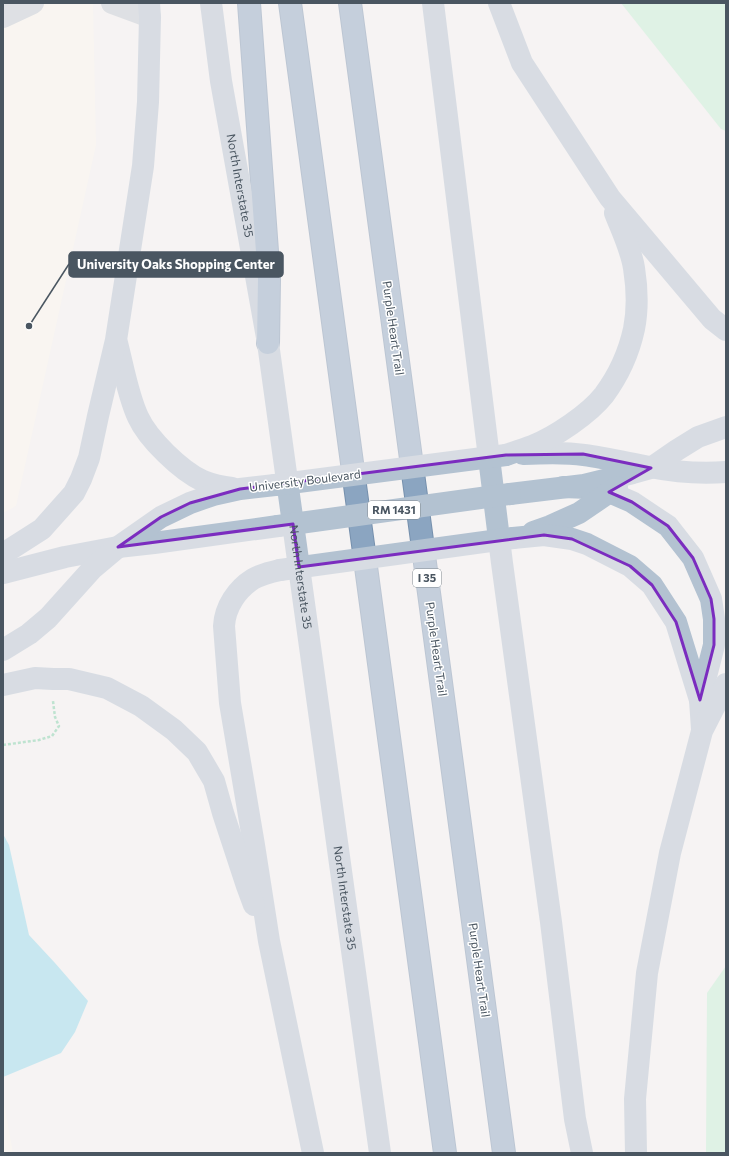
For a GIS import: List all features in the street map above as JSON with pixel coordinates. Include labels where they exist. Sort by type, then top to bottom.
[{"type":"highway","points":[[249,3],[269,279],[268,343]]},
{"type":"highway","points":[[290,3],[445,1153]]},
{"type":"highway","name":"Purple Heart Trail","points":[[350,3],[504,1153]]},
{"type":"main road","name":"North Interstate 35","points":[[211,3],[222,81],[268,343],[380,1153]]},
{"type":"main road","points":[[433,3],[502,563],[550,914],[575,1119],[582,1153]]},
{"type":"main road","points":[[499,3],[522,63],[610,198],[712,319],[726,330]]},
{"type":"main road","points":[[3,554],[42,528],[66,502],[74,493],[82,479],[89,458],[116,340],[143,166],[148,102],[150,10]]},
{"type":"main road","points":[[506,455],[533,446],[566,428],[578,419],[603,396],[623,363],[634,328],[636,288],[634,268],[630,252],[610,198]]},
{"type":"main road","points":[[116,340],[131,398],[138,418],[152,439],[187,471],[202,480],[220,487],[240,489]]},
{"type":"main road","name":"RM 1431","points":[[563,487],[597,482],[651,468],[698,437],[726,427]]},
{"type":"main road","name":"RM 1431","points":[[506,455],[555,453],[583,454],[651,468],[709,473],[726,472]]},
{"type":"main road","name":"University Boulevard","points":[[3,650],[29,634],[48,618],[93,568],[118,547],[161,517],[190,503],[213,495],[240,489],[506,455]]},
{"type":"main road","points":[[516,537],[550,526],[572,516],[609,492],[651,468]]},
{"type":"main road","points":[[563,487],[588,488],[609,492],[632,502],[668,526],[693,558],[711,599],[714,619],[714,645],[700,700]]},
{"type":"main road","name":"University Boulevard","points":[[3,573],[118,547],[563,487]]},
{"type":"main road","points":[[312,1153],[269,941],[230,703],[224,626],[225,618],[232,601],[243,586],[258,577],[280,570],[516,537],[544,535],[572,539],[587,544],[630,566],[652,585],[676,622],[700,700],[702,731]]},
{"type":"main road","points":[[3,685],[35,678],[69,679],[107,688],[141,706],[178,734],[197,752],[214,781],[247,886],[269,941]]},
{"type":"main road","points":[[636,1153],[635,1099],[647,973],[670,852],[702,731],[726,684]]},
{"type":"lane","points":[[3,17],[33,3]]},
{"type":"lane","points":[[112,3],[150,10]]},
{"type":"path","points":[[3,745],[39,740],[52,736],[59,726],[55,717],[53,698]]},
{"type":"highlighted area","points":[[583,454],[651,468],[609,492],[632,502],[668,526],[693,558],[711,599],[714,619],[714,645],[700,700],[676,622],[652,585],[630,566],[572,539],[544,535],[299,567],[293,524],[118,547],[161,517],[190,503],[240,489],[506,455]]},
{"type":"shaded area","points":[[3,3],[93,3],[96,145],[16,506],[3,513]]},
{"type":"shaded area","points":[[3,1098],[13,1153],[3,1153]]},
{"type":"green space","points":[[621,3],[726,3],[726,131],[721,129]]},
{"type":"green space","points":[[726,966],[726,1153],[706,1153],[707,993]]},
{"type":"water","points":[[3,834],[9,845],[29,935],[88,1001],[75,1032],[61,1053],[3,1077]]},
{"type":"place","name":"University Oaks Shopping Center","points":[[29,326]]}]
